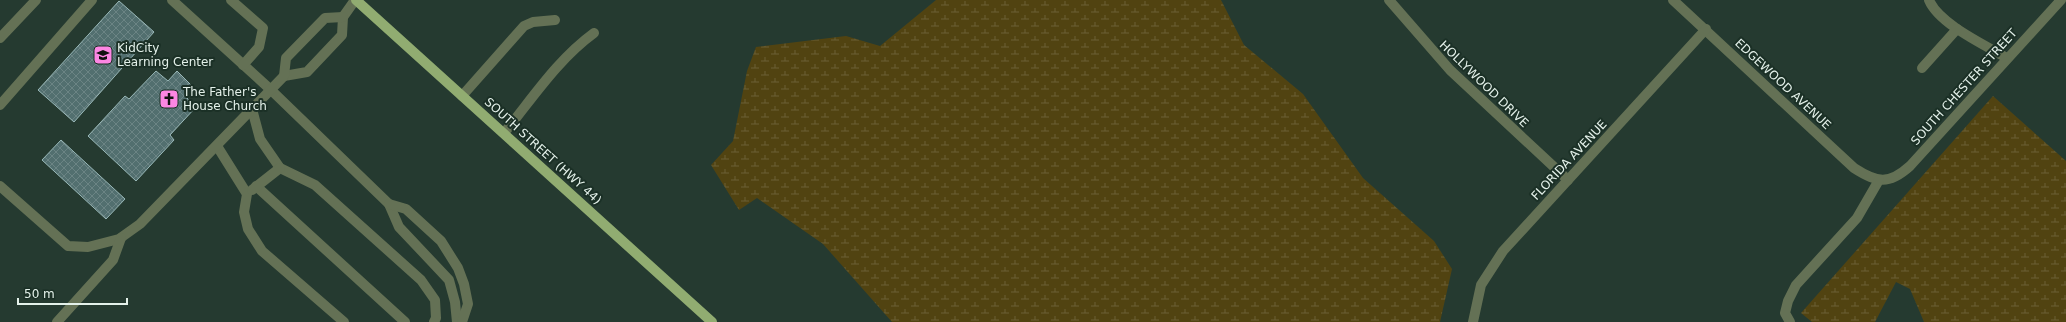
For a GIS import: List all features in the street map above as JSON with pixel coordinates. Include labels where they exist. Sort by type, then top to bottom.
[{"type":"main road","name":"SOUTH STREET (HWY 44)","points":[[355,0],[712,322]]},
{"type":"street","points":[[0,38],[36,0]]},
{"type":"street","points":[[0,105],[92,0]]},
{"type":"street","points":[[172,0],[271,90],[388,204],[399,227],[449,280],[455,302],[457,322]]},
{"type":"street","points":[[231,0],[263,28],[259,47],[244,65]]},
{"type":"street","points":[[284,76],[307,72],[342,35],[343,17],[355,0]]},
{"type":"street","name":"HOLLYWOOD DRIVE","points":[[1389,0],[1450,70],[1568,180]]},
{"type":"street","name":"EDGEWOOD AVENUE","points":[[1673,0],[1854,168],[1866,176],[1879,180]]},
{"type":"street","points":[[1929,0],[1938,14],[1957,29],[2007,58]]},
{"type":"street","name":"SOUTH CHESTER STREET","points":[[1879,180],[1889,180],[1900,175],[1910,166],[2061,0]]},
{"type":"street","points":[[0,186],[68,246],[88,247],[121,238],[140,224],[284,76],[286,58],[325,18],[343,17]]},
{"type":"street","points":[[462,96],[524,26],[533,22],[555,20]]},
{"type":"street","name":"FLORIDA AVENUE","points":[[1473,322],[1481,285],[1490,268],[1503,251],[1706,29]]},
{"type":"street","points":[[1922,68],[1957,29]]},
{"type":"street","points":[[504,134],[550,74],[581,43],[594,33]]},
{"type":"street","points":[[252,109],[260,139],[280,168],[315,185],[421,280],[435,300],[436,318],[434,322]]},
{"type":"street","points":[[217,146],[247,194]]},
{"type":"street","points":[[280,168],[247,194],[244,212],[248,229],[262,251],[344,322]]},
{"type":"street","points":[[1790,322],[1785,313],[1796,285],[1857,218],[1879,180]]},
{"type":"street","points":[[256,186],[405,322]]},
{"type":"street","points":[[388,204],[406,209],[441,241],[458,268],[464,284],[468,304],[462,322]]},
{"type":"street","points":[[57,322],[113,260],[121,238]]},
{"type":"green space","points":[[936,0],[1221,0],[1244,45],[1303,94],[1363,178],[1434,241],[1452,269],[1440,322],[892,322],[823,244],[757,198],[739,210],[711,165],[733,141],[747,71],[756,47],[846,36],[880,46]]},
{"type":"green space","points":[[1993,96],[2066,161],[2066,322],[1924,322],[1910,289],[1896,282],[1875,322],[1812,322],[1801,313]]},
{"type":"building","points":[[119,1],[154,32],[74,122],[38,90]]},
{"type":"building","points":[[156,71],[168,81],[177,71],[192,86],[184,95],[196,107],[170,135],[174,140],[136,181],[88,136],[125,96],[129,99]]},
{"type":"building","points":[[61,140],[125,199],[106,219],[42,160]]},
{"type":"place","name":"KidCity Learning Center","points":[[103,55]]},
{"type":"place","name":"The Father's House Church","points":[[169,99]]}]
